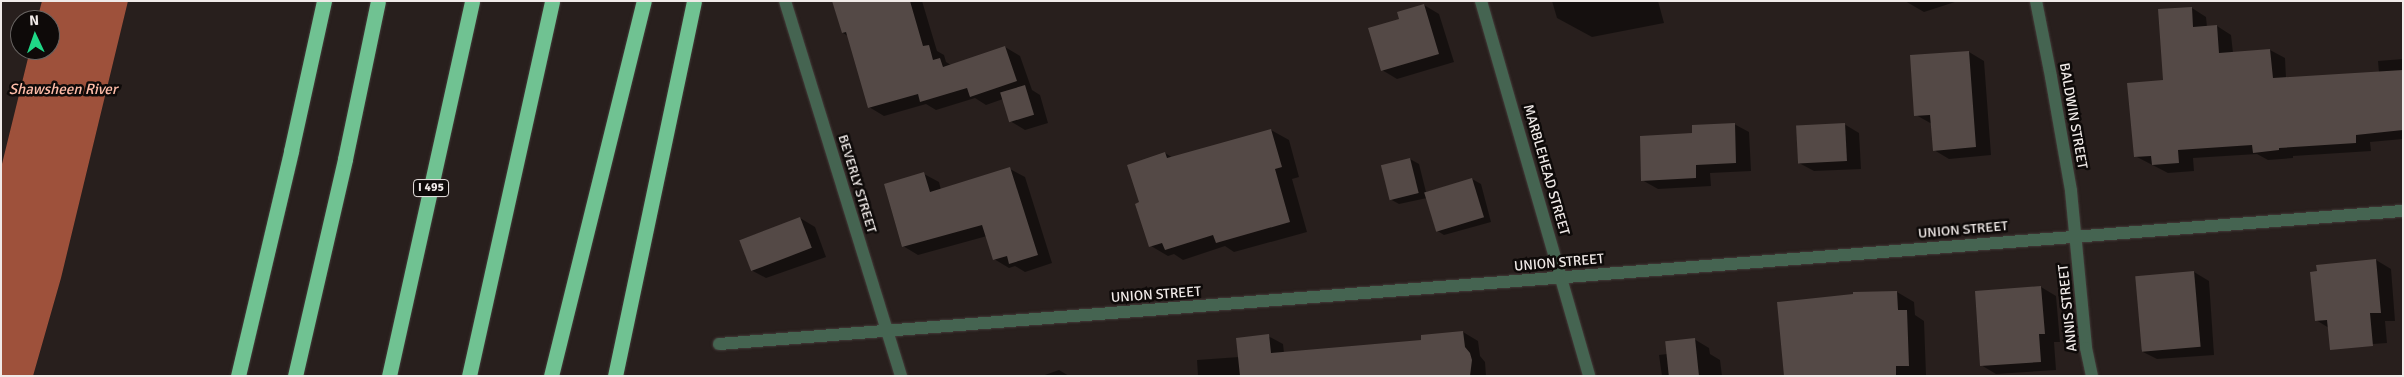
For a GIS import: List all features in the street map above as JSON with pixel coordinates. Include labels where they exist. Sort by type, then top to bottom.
[{"type":"highway","points":[[238,376],[292,151],[324,1]]},
{"type":"highway","points":[[295,376],[345,159],[378,1]]},
{"type":"highway","name":"I 495","points":[[389,376],[472,1]]},
{"type":"highway","points":[[469,376],[552,1]]},
{"type":"highway","points":[[552,376],[644,1]]},
{"type":"highway","points":[[615,376],[694,1]]},
{"type":"street","name":"BEVERLY STREET","points":[[785,1],[901,376]]},
{"type":"street","name":"MARBLEHEAD STREET","points":[[1481,1],[1590,376]]},
{"type":"street","name":"BALDWIN STREET","points":[[2036,1],[2052,77],[2077,236]]},
{"type":"street","name":"UNION STREET","points":[[718,344],[2403,211]]},
{"type":"street","name":"ANNIS STREET","points":[[2077,236],[2086,348],[2092,376]]},
{"type":"water","name":"Shawsheen River","points":[[42,1],[128,1],[61,278],[33,376],[1,376],[1,168],[28,60],[60,60],[60,10],[40,10]]},
{"type":"building","points":[[832,1],[910,1],[923,46],[929,45],[933,60],[940,58],[943,67],[1005,46],[1017,81],[970,97],[967,88],[920,102],[918,94],[868,108],[846,32],[842,33]]},
{"type":"building","points":[[1424,4],[1439,54],[1381,71],[1368,28],[1399,19],[1397,12]]},
{"type":"building","points":[[2192,7],[2193,27],[2217,25],[2219,53],[2270,49],[2273,78],[2403,70],[2403,130],[2356,135],[2356,143],[2279,148],[2279,150],[2253,153],[2252,145],[2178,150],[2179,163],[2152,165],[2151,156],[2134,157],[2127,83],[2163,80],[2158,9]]},
{"type":"building","points":[[1969,51],[1976,147],[1933,151],[1930,115],[1914,116],[1910,55]]},
{"type":"building","points":[[1025,85],[1034,115],[1009,122],[1000,93]]},
{"type":"building","points":[[1735,123],[1736,163],[1696,165],[1696,178],[1641,181],[1640,136],[1692,133],[1692,125]]},
{"type":"building","points":[[1845,123],[1847,161],[1798,164],[1796,126]]},
{"type":"building","points":[[1271,129],[1282,167],[1275,169],[1290,222],[1216,243],[1213,235],[1165,250],[1162,243],[1149,247],[1135,204],[1139,202],[1127,165],[1165,152],[1167,158]]},
{"type":"building","points":[[1410,158],[1419,193],[1390,200],[1381,165]]},
{"type":"building","points":[[1010,167],[1038,255],[1009,264],[1007,256],[993,260],[982,225],[902,247],[884,184],[924,172],[930,192]]},
{"type":"building","points":[[1472,178],[1484,217],[1436,232],[1424,193]]},
{"type":"building","points":[[800,217],[812,248],[751,271],[739,240]]},
{"type":"building","points":[[2376,259],[2381,313],[2370,313],[2373,346],[2330,350],[2327,320],[2315,321],[2310,272],[2317,271],[2316,265]]},
{"type":"building","points":[[2194,271],[2201,347],[2142,352],[2135,276]]},
{"type":"building","points":[[2041,286],[2045,334],[2039,334],[2041,362],[1980,366],[1975,291]]},
{"type":"building","points":[[1897,291],[1898,310],[1907,310],[1909,366],[1896,366],[1896,376],[1784,376],[1777,302],[1853,294],[1853,292]]},
{"type":"building","points":[[1463,331],[1465,347],[1470,353],[1472,360],[1470,376],[1240,376],[1236,338],[1269,334],[1271,353],[1421,340],[1421,335]]},
{"type":"building","points":[[1695,338],[1699,376],[1669,376],[1665,341]]}]
